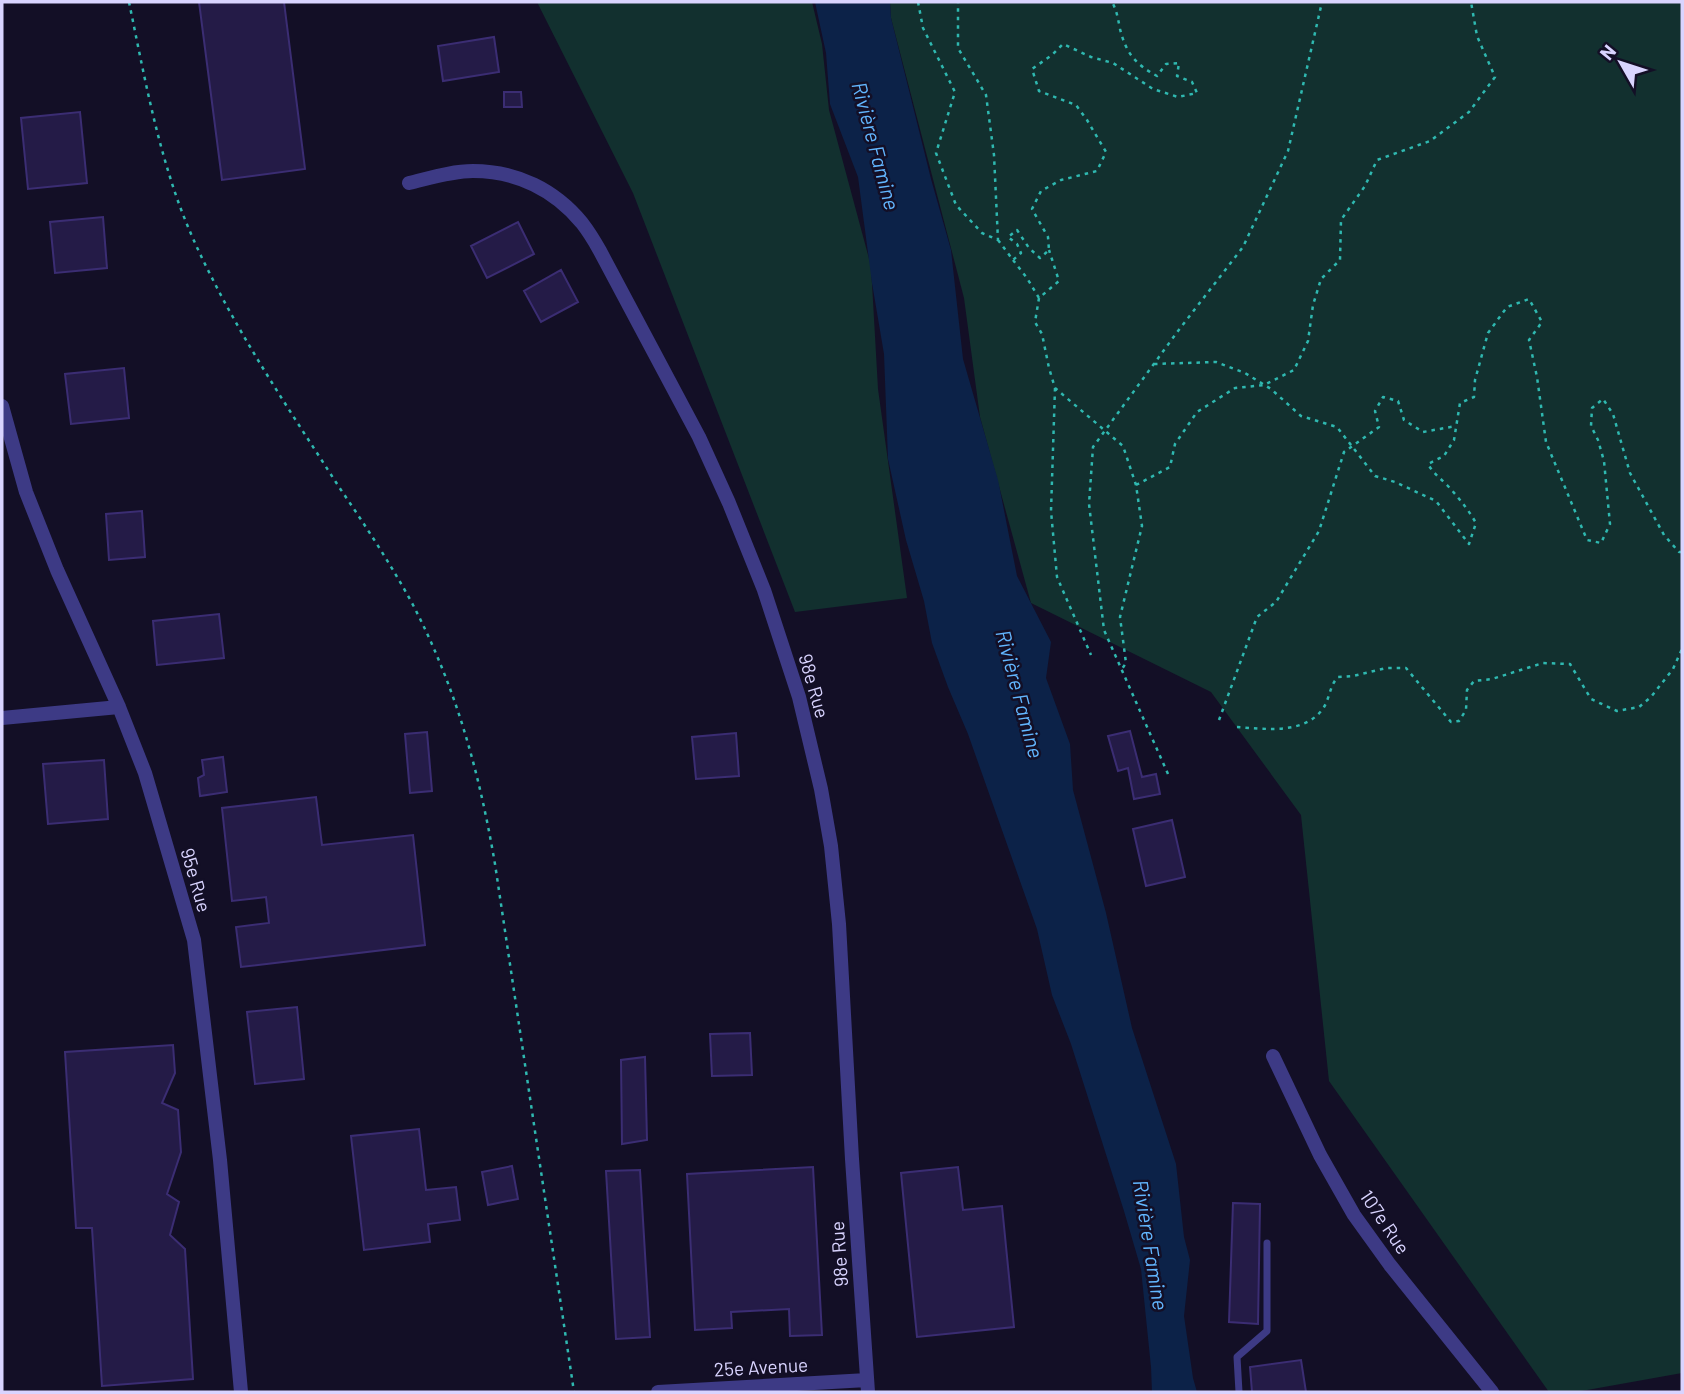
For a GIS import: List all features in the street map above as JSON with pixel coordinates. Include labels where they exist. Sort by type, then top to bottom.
[{"type":"street","name":"98e Rue","points":[[409,183],[473,171],[505,174],[533,183],[558,198],[583,224],[699,437],[764,590],[799,697],[821,789],[831,846],[840,937],[867,1386]]},
{"type":"street","name":"95e Rue","points":[[2,406],[26,492],[145,773],[194,940],[220,1160],[241,1392]]},
{"type":"street","points":[[2,718],[119,707]]},
{"type":"street","name":"107e Rue","points":[[1273,1056],[1320,1155],[1354,1215],[1390,1265],[1492,1392]]},
{"type":"street","name":"25e Avenue","points":[[658,1392],[867,1386]]},
{"type":"lane","points":[[1239,1392],[1237,1357],[1267,1331],[1267,1243]]},
{"type":"path","points":[[129,2],[165,160],[175,194],[195,242],[226,306],[253,353],[407,593],[438,658],[466,733],[494,855],[574,1392]]},
{"type":"path","points":[[918,2],[923,28],[955,92],[936,153],[956,205],[982,233],[998,240],[1027,278],[1038,298],[1035,322],[1042,334],[1055,388],[1051,511],[1057,577],[1091,656]]},
{"type":"path","points":[[958,2],[958,48],[986,95],[994,155],[998,240]]},
{"type":"path","points":[[1038,298],[1059,281],[1049,250],[1048,237],[1032,209],[1041,191],[1061,180],[1097,171],[1106,152],[1076,105],[1040,91],[1032,69],[1063,44],[1091,57],[1113,63],[1153,89],[1178,97],[1197,93],[1192,82],[1177,76],[1179,63],[1166,64],[1157,76],[1142,68],[1126,50],[1117,11],[1112,2]]},
{"type":"path","points":[[1168,774],[1104,629],[1089,505],[1093,447],[1242,247],[1288,151],[1322,2]]},
{"type":"path","points":[[1136,485],[1170,467],[1175,444],[1197,412],[1235,388],[1264,385],[1294,370],[1308,341],[1312,305],[1321,279],[1340,260],[1341,220],[1365,186],[1377,160],[1430,141],[1469,112],[1495,77],[1477,36],[1471,2]]},
{"type":"path","points":[[1013,260],[1021,253],[1017,244],[1008,237],[1017,230],[1029,248],[1040,258],[1049,250]]},
{"type":"path","points":[[1154,364],[1216,362],[1245,373],[1301,416],[1337,427],[1375,476],[1436,501],[1469,544],[1476,523],[1467,508],[1428,464],[1444,456],[1454,440],[1460,403],[1474,397],[1475,380],[1488,333],[1507,307],[1529,299],[1542,321],[1529,340],[1546,442],[1587,540],[1601,543],[1610,524],[1604,461],[1591,426],[1592,408],[1602,399],[1613,414],[1630,473],[1664,535],[1682,552]]},
{"type":"path","points":[[1055,388],[1123,446],[1136,485],[1142,526],[1120,617],[1126,663],[1121,670]]},
{"type":"path","points":[[1219,720],[1257,617],[1276,602],[1319,531],[1345,452],[1379,427],[1375,411],[1383,397],[1398,401],[1404,420],[1423,432],[1456,426]]},
{"type":"path","points":[[1237,727],[1276,729],[1303,725],[1323,709],[1332,683],[1338,677],[1386,668],[1406,668],[1451,722],[1458,721],[1466,710],[1467,690],[1474,681],[1492,679],[1544,663],[1570,664],[1591,699],[1617,711],[1639,707],[1651,697],[1673,669],[1682,649]]},
{"type":"green space","points":[[537,2],[812,2],[822,44],[829,110],[871,266],[878,389],[907,598],[795,612],[633,193]]},
{"type":"green space","points":[[890,2],[1682,2],[1682,1373],[1576,1392],[1549,1392],[1329,1081],[1301,815],[1211,692],[1031,603],[980,417],[964,298],[891,18]]},
{"type":"water","name":"Rivière Famine","points":[[815,2],[890,2],[891,18],[951,250],[963,359],[998,480],[1017,576],[1051,642],[1046,678],[1070,744],[1073,790],[1106,913],[1132,1028],[1176,1164],[1184,1237],[1190,1260],[1184,1316],[1197,1392],[1152,1392],[1141,1269],[1124,1211],[1071,1044],[1052,995],[1037,929],[968,734],[932,643],[888,459],[884,354],[858,177],[830,104],[826,53]]},
{"type":"building","points":[[199,2],[284,2],[305,169],[222,180]]},
{"type":"building","points":[[494,37],[499,72],[443,81],[438,46]]},
{"type":"building","points":[[504,92],[521,92],[522,107],[504,107]]},
{"type":"building","points":[[80,112],[87,183],[28,189],[21,118]]},
{"type":"building","points":[[103,217],[107,268],[55,273],[50,222]]},
{"type":"building","points":[[518,222],[534,254],[487,278],[471,246]]},
{"type":"building","points":[[561,270],[578,302],[541,322],[524,291]]},
{"type":"building","points":[[124,368],[129,418],[71,424],[65,374]]},
{"type":"building","points":[[142,511],[145,557],[109,560],[106,514]]},
{"type":"building","points":[[219,614],[224,658],[157,665],[153,621]]},
{"type":"building","points":[[1130,731],[1142,777],[1156,774],[1160,794],[1134,799],[1128,768],[1118,771],[1108,736]]},
{"type":"building","points":[[427,732],[432,791],[410,793],[405,734]]},
{"type":"building","points":[[736,733],[739,776],[696,779],[692,737]]},
{"type":"building","points":[[223,757],[227,792],[200,796],[198,778],[204,775],[202,760]]},
{"type":"building","points":[[104,760],[108,819],[48,824],[43,764]]},
{"type":"building","points":[[316,797],[322,845],[413,835],[425,945],[241,967],[236,927],[269,923],[266,897],[232,901],[222,808]]},
{"type":"building","points":[[1172,820],[1185,877],[1146,886],[1133,829]]},
{"type":"building","points":[[297,1007],[304,1079],[255,1084],[247,1012]]},
{"type":"building","points":[[750,1033],[752,1075],[712,1076],[710,1034]]},
{"type":"building","points":[[173,1045],[175,1073],[162,1103],[178,1110],[181,1152],[167,1194],[179,1202],[170,1235],[185,1249],[193,1379],[102,1386],[92,1228],[76,1228],[65,1052]]},
{"type":"building","points":[[645,1057],[647,1140],[622,1144],[621,1060]]},
{"type":"building","points":[[419,1129],[426,1190],[456,1187],[460,1220],[428,1224],[430,1242],[364,1250],[351,1136]]},
{"type":"building","points":[[512,1166],[518,1199],[488,1205],[482,1172]]},
{"type":"building","points":[[813,1167],[822,1335],[790,1336],[789,1309],[731,1312],[732,1328],[695,1330],[687,1174]]},
{"type":"building","points":[[958,1167],[963,1210],[1002,1206],[1014,1327],[917,1337],[901,1173]]},
{"type":"building","points":[[640,1170],[650,1337],[616,1339],[606,1171]]},
{"type":"building","points":[[1233,1203],[1260,1204],[1258,1324],[1229,1322]]},
{"type":"building","points":[[1301,1360],[1306,1392],[1252,1392],[1250,1367]]}]
